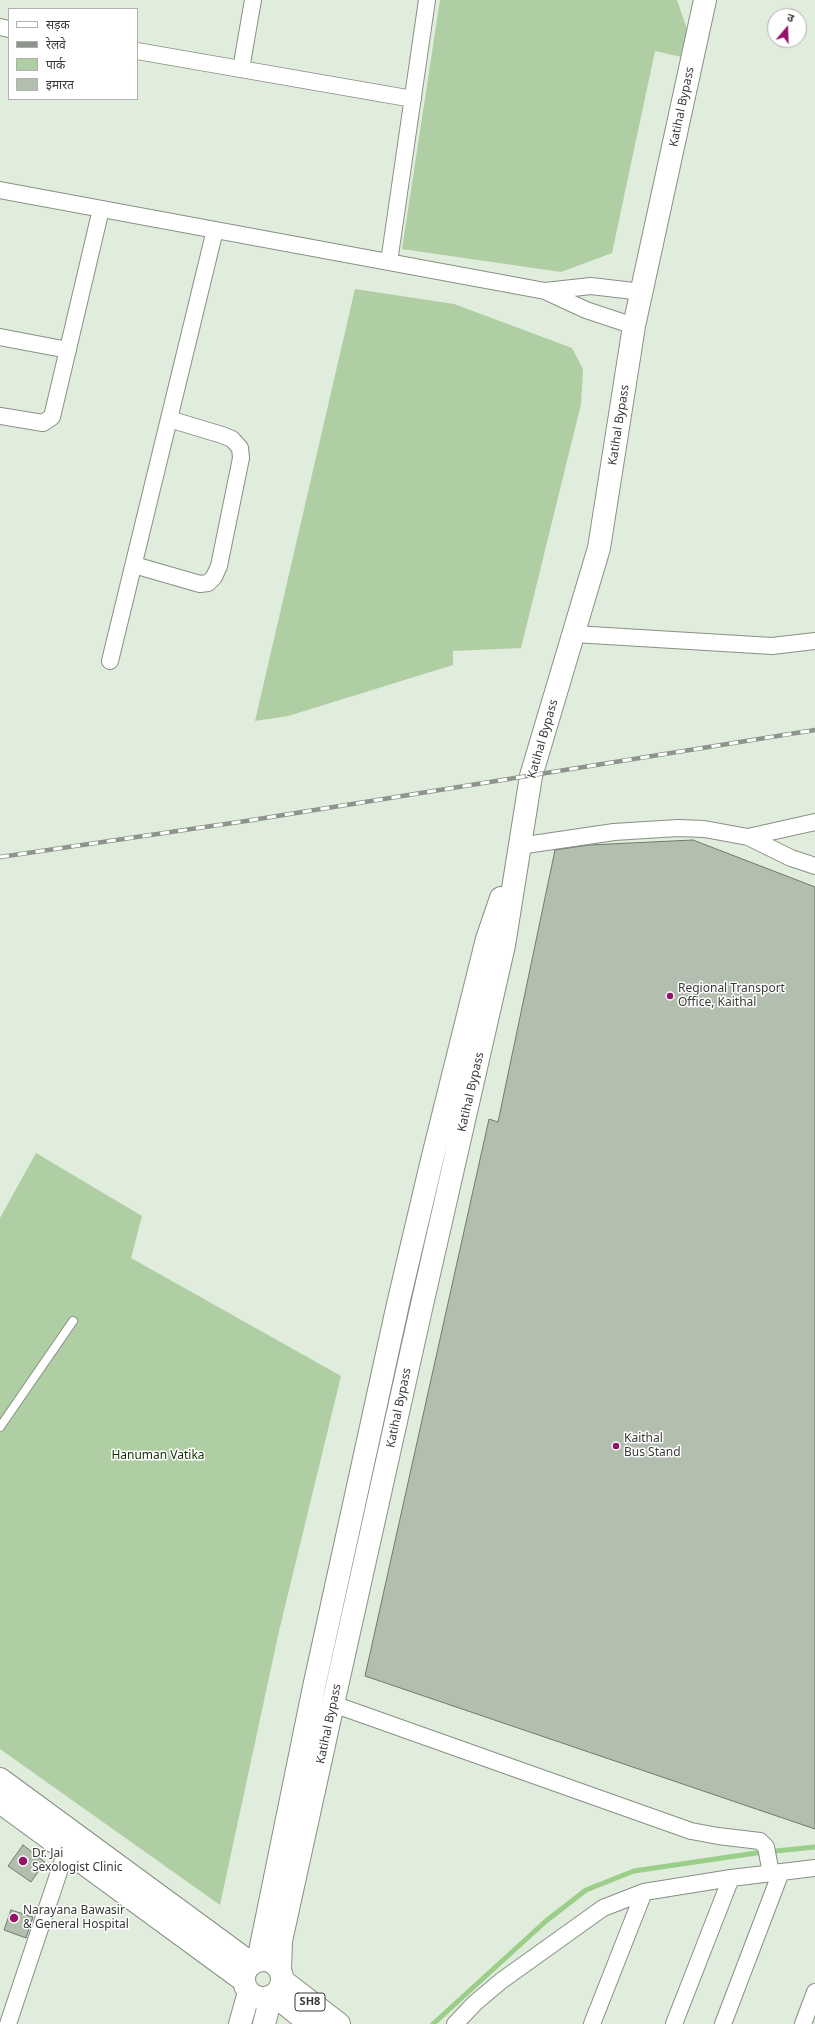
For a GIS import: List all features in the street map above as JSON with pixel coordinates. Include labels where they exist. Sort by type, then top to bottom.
[{"type":"main road","name":"Katihal Bypass","points":[[264,2024],[277,1986],[281,1941],[417,1324],[504,944],[531,776],[599,548],[634,326],[705,0]]},
{"type":"main road","name":"Katihal Bypass","points":[[240,2024],[405,1273],[487,939],[519,846]]},
{"type":"main road","points":[[0,1779],[250,1974],[259,1998],[277,1986],[268,1961],[250,1974]]},
{"type":"main road","points":[[0,1802],[66,1850],[250,1974]]},
{"type":"main road","name":"SH8","points":[[277,1986],[310,2024]]},
{"type":"main road","name":"SH8","points":[[277,1986],[339,2024]]},
{"type":"street","points":[[240,69],[253,0]]},
{"type":"street","points":[[389,262],[428,0]]},
{"type":"street","points":[[138,51],[413,100]]},
{"type":"street","points":[[0,190],[545,291],[586,310],[634,326]]},
{"type":"street","points":[[0,416],[43,423],[52,417],[101,209]]},
{"type":"street","points":[[110,661],[215,230]]},
{"type":"street","points":[[545,291],[591,286],[642,292]]},
{"type":"street","points":[[0,337],[68,350]]},
{"type":"street","points":[[134,564],[200,584],[208,582],[214,577],[220,566],[241,458],[240,448],[232,439],[169,419]]},
{"type":"street","points":[[574,634],[772,646],[815,641]]},
{"type":"street","points":[[748,836],[815,822]]},
{"type":"street","points":[[519,846],[614,832],[678,828],[704,829],[748,836],[791,858],[815,866]]},
{"type":"street","points":[[333,1704],[691,1830],[718,1836],[760,1841],[772,1863],[723,2024]]},
{"type":"street","points":[[8,2024],[66,1850]]},
{"type":"street","points":[[455,2024],[475,2003],[501,1981],[603,1908],[644,1892],[731,1878],[772,1863],[815,1868]]},
{"type":"street","points":[[674,2024],[731,1878]]},
{"type":"street","points":[[592,2024],[644,1892]]},
{"type":"street","points":[[803,2024],[815,1992]]},
{"type":"lane","points":[[0,1427],[73,1321]]},
{"type":"green space","points":[[440,0],[677,0],[687,29],[682,57],[655,51],[612,253],[561,272],[402,249]]},
{"type":"green space","points":[[355,289],[454,304],[572,348],[583,369],[581,404],[521,648],[453,651],[453,665],[288,716],[255,721]]},
{"type":"green space","name":"Hanuman Vatika","points":[[36,1153],[142,1216],[131,1258],[341,1376],[279,1631],[220,1905],[0,1749],[0,1218]]},
{"type":"building","name":"Kaithal Bus Stand","points":[[693,840],[815,887],[815,1829],[365,1676],[489,1119],[498,1122],[555,850],[589,845]]},
{"type":"building","points":[[23,1845],[45,1862],[31,1882],[8,1866]]},
{"type":"building","points":[[11,1910],[33,1917],[26,1938],[4,1930]]},
{"type":"waterway","points":[[433,2024],[546,1921],[586,1890],[634,1871],[756,1853],[815,1847]]},
{"type":"railway","points":[[0,857],[246,821],[815,730]]},
{"type":"place","name":"Regional Transport Office, Kaithal","points":[[670,996]]},
{"type":"place","name":"Kaithal Bus Stand","points":[[616,1446]]},
{"type":"place","name":"Dr. Jai Sexologist Clinic","points":[[23,1861]]},
{"type":"place","name":"Narayana Bawasir & General Hospital","points":[[14,1918]]}]
